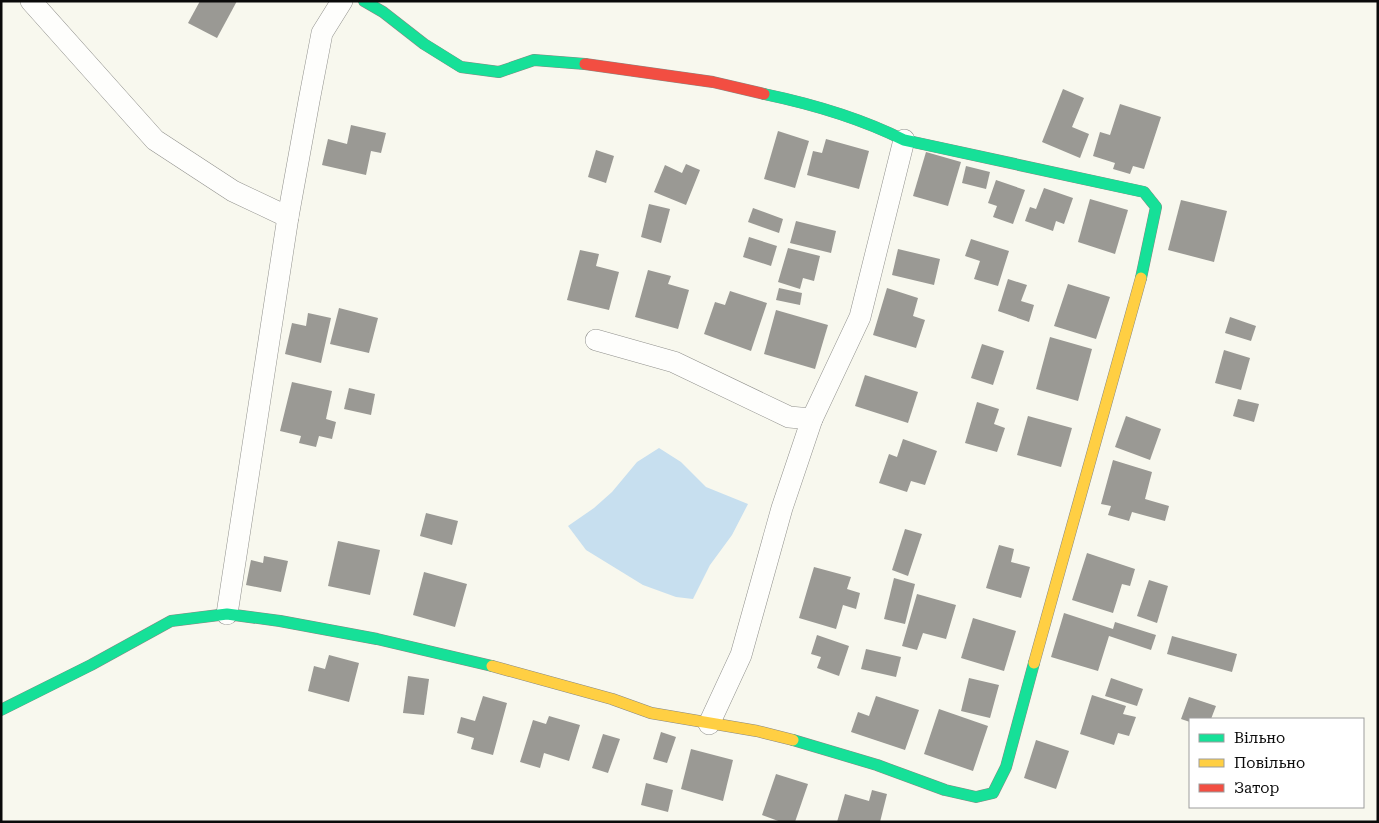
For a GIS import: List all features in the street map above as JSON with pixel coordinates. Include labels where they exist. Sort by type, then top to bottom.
[{"type":"street","points":[[31,1],[155,140],[232,191],[288,216]]},
{"type":"street","points":[[227,614],[288,216],[322,33],[342,1]]},
{"type":"street","points":[[1,710],[91,666],[171,621],[227,614],[377,638],[506,669],[612,698],[651,713],[757,732],[818,748],[878,765],[945,790],[976,797],[993,793],[1006,767],[1059,571],[1140,288],[1156,207],[1144,192],[904,140],[886,131],[810,104],[713,82],[563,61],[534,60],[499,72],[461,67],[424,44],[383,12],[364,1]]},
{"type":"street","points":[[709,724],[741,655],[782,508],[812,419],[860,317],[904,140]]},
{"type":"street","points":[[596,340],[674,362],[789,417],[812,419]]},
{"type":"water","points":[[659,448],[681,462],[706,487],[748,504],[732,535],[710,565],[693,599],[676,597],[643,585],[586,550],[568,526],[594,508],[612,492],[637,462]]},
{"type":"building","points":[[200,1],[237,1],[217,38],[188,23]]},
{"type":"building","points":[[1063,89],[1084,98],[1072,127],[1089,134],[1080,158],[1042,142]]},
{"type":"building","points":[[1120,104],[1161,117],[1144,169],[1133,166],[1130,174],[1113,169],[1115,163],[1093,156],[1100,132],[1110,135]]},
{"type":"building","points":[[351,125],[386,133],[381,153],[371,151],[366,175],[322,165],[328,139],[347,144]]},
{"type":"building","points":[[778,131],[809,141],[795,188],[764,179]]},
{"type":"building","points":[[826,139],[869,151],[859,189],[807,175],[813,151],[822,153]]},
{"type":"building","points":[[596,150],[614,156],[606,183],[588,177]]},
{"type":"building","points":[[926,152],[961,162],[948,206],[913,196]]},
{"type":"building","points":[[686,164],[700,170],[686,205],[654,192],[665,165],[682,173]]},
{"type":"building","points":[[966,166],[990,172],[986,189],[962,183]]},
{"type":"building","points":[[996,180],[1025,190],[1013,224],[993,217],[997,206],[988,203]]},
{"type":"building","points":[[1044,188],[1073,198],[1064,224],[1056,221],[1053,231],[1025,221],[1030,207],[1036,209]]},
{"type":"building","points":[[1090,199],[1128,210],[1115,254],[1078,242]]},
{"type":"building","points":[[1181,200],[1227,211],[1214,262],[1168,250]]},
{"type":"building","points":[[649,204],[670,209],[661,243],[641,237]]},
{"type":"building","points":[[753,208],[783,219],[779,233],[748,222]]},
{"type":"building","points":[[796,221],[836,231],[831,253],[790,243]]},
{"type":"building","points":[[749,237],[777,246],[771,266],[743,257]]},
{"type":"building","points":[[971,239],[1009,251],[998,286],[974,279],[980,261],[965,256]]},
{"type":"building","points":[[788,248],[820,256],[814,281],[803,278],[800,289],[778,282]]},
{"type":"building","points":[[898,249],[940,259],[934,285],[892,275]]},
{"type":"building","points":[[580,250],[599,254],[596,266],[619,272],[609,310],[567,300]]},
{"type":"building","points":[[648,270],[671,276],[668,284],[689,290],[678,329],[635,317]]},
{"type":"building","points":[[1008,279],[1027,285],[1021,301],[1034,305],[1029,322],[998,311]]},
{"type":"building","points":[[1068,284],[1110,297],[1096,339],[1054,326]]},
{"type":"building","points":[[779,288],[802,293],[800,305],[776,300]]},
{"type":"building","points":[[887,288],[918,298],[913,316],[925,320],[916,348],[873,335]]},
{"type":"building","points":[[730,291],[767,303],[751,351],[704,334],[715,302],[725,305]]},
{"type":"building","points":[[339,308],[378,318],[369,353],[330,344]]},
{"type":"building","points":[[776,310],[828,325],[815,369],[764,354]]},
{"type":"building","points":[[308,313],[331,318],[321,363],[285,354],[292,323],[306,326]]},
{"type":"building","points":[[1230,317],[1256,326],[1251,341],[1225,333]]},
{"type":"building","points":[[1050,337],[1092,349],[1078,401],[1036,389]]},
{"type":"building","points":[[982,344],[1004,351],[993,385],[971,378]]},
{"type":"building","points":[[1224,350],[1250,358],[1241,390],[1215,383]]},
{"type":"building","points":[[865,375],[918,392],[908,423],[855,406]]},
{"type":"building","points":[[292,382],[332,391],[326,419],[336,422],[332,439],[319,436],[316,447],[299,443],[301,436],[280,431]]},
{"type":"building","points":[[349,388],[375,394],[371,415],[344,409]]},
{"type":"building","points":[[1238,399],[1259,404],[1254,422],[1233,416]]},
{"type":"building","points":[[977,402],[999,409],[994,424],[1005,428],[997,452],[965,443]]},
{"type":"building","points":[[1028,416],[1072,428],[1061,467],[1017,455]]},
{"type":"building","points":[[1126,416],[1161,429],[1150,460],[1115,447]]},
{"type":"building","points":[[903,439],[937,451],[925,485],[911,481],[907,492],[879,483],[889,454],[897,457]]},
{"type":"building","points":[[1113,460],[1152,472],[1145,499],[1169,506],[1165,521],[1132,512],[1129,521],[1108,515],[1111,506],[1101,504]]},
{"type":"building","points":[[426,513],[458,521],[452,545],[420,536]]},
{"type":"building","points":[[905,529],[922,534],[908,576],[892,570]]},
{"type":"building","points":[[338,541],[380,550],[370,595],[328,586]]},
{"type":"building","points":[[999,545],[1014,549],[1011,562],[1030,567],[1021,598],[986,588]]},
{"type":"building","points":[[1087,553],[1135,569],[1130,586],[1122,584],[1113,613],[1072,600]]},
{"type":"building","points":[[264,556],[288,561],[281,592],[246,585],[251,560],[263,563]]},
{"type":"building","points":[[814,567],[851,577],[847,589],[860,593],[856,609],[843,605],[836,629],[799,618]]},
{"type":"building","points":[[424,572],[467,584],[455,627],[413,615]]},
{"type":"building","points":[[894,578],[915,584],[905,624],[884,619]]},
{"type":"building","points":[[1149,580],[1168,586],[1157,623],[1137,616]]},
{"type":"building","points":[[917,594],[956,605],[946,639],[923,633],[917,650],[902,646]]},
{"type":"building","points":[[1064,613],[1113,629],[1115,622],[1156,635],[1151,650],[1109,636],[1098,671],[1051,657]]},
{"type":"building","points":[[973,618],[1016,631],[1004,671],[961,658]]},
{"type":"building","points":[[817,635],[849,646],[839,676],[817,668],[821,657],[811,654]]},
{"type":"building","points":[[1172,636],[1237,654],[1232,672],[1167,654]]},
{"type":"building","points":[[866,649],[901,657],[896,677],[861,669]]},
{"type":"building","points":[[329,655],[359,663],[349,702],[308,691],[314,666],[325,669]]},
{"type":"building","points":[[408,676],[429,679],[424,715],[403,713]]},
{"type":"building","points":[[969,678],[999,685],[990,718],[961,711]]},
{"type":"building","points":[[1111,678],[1143,689],[1137,706],[1105,696]]},
{"type":"building","points":[[1092,695],[1126,706],[1123,714],[1136,717],[1129,736],[1118,733],[1114,745],[1080,734]]},
{"type":"building","points":[[483,696],[507,703],[493,755],[471,749],[474,738],[457,733],[461,717],[475,721]]},
{"type":"building","points":[[876,696],[919,710],[905,750],[851,732],[858,712],[869,716]]},
{"type":"building","points":[[1189,697],[1216,706],[1211,718],[1189,718],[1189,722],[1181,719]]},
{"type":"building","points":[[939,709],[988,726],[973,771],[924,754]]},
{"type":"building","points":[[549,716],[580,725],[569,761],[544,753],[540,768],[520,762],[533,720],[546,724]]},
{"type":"building","points":[[661,732],[676,737],[667,763],[653,759]]},
{"type":"building","points":[[603,734],[620,739],[608,773],[592,768]]},
{"type":"building","points":[[1036,740],[1069,751],[1056,789],[1024,778]]},
{"type":"building","points":[[691,749],[733,760],[723,801],[681,789]]},
{"type":"building","points":[[776,774],[808,784],[795,822],[781,822],[762,815]]},
{"type":"building","points":[[646,783],[673,790],[668,812],[641,805]]},
{"type":"building","points":[[872,790],[887,794],[880,822],[837,822],[845,794],[869,801]]},
{"type":"traffic: fast","points":[[364,1],[383,12],[424,44],[461,67],[499,72],[534,60],[585,64]]},
{"type":"traffic: fast","points":[[764,94],[836,112],[904,140],[1144,192],[1156,207],[1141,278]]},
{"type":"traffic: fast","points":[[1,710],[91,665],[171,621],[227,614],[280,621],[377,639],[492,666]]},
{"type":"traffic: fast","points":[[793,740],[877,765],[945,790],[976,797],[993,793],[1006,767],[1034,663]]},
{"type":"traffic: slow","points":[[1034,663],[1141,278]]},
{"type":"traffic: slow","points":[[492,666],[612,699],[651,713],[757,731],[793,740]]},
{"type":"traffic: jam","points":[[585,64],[713,82],[764,94]]}]
